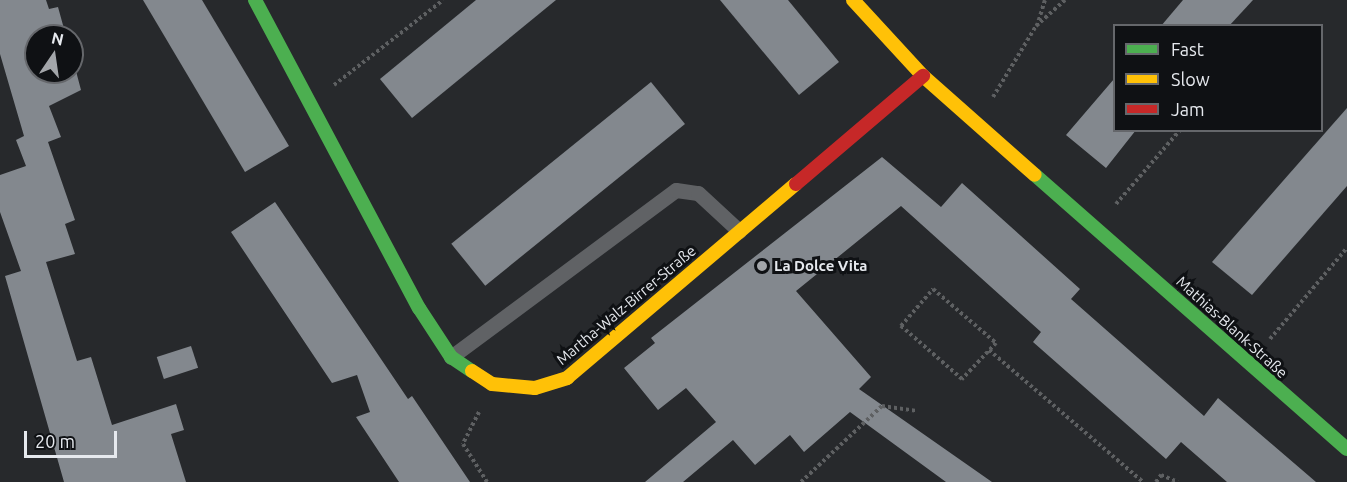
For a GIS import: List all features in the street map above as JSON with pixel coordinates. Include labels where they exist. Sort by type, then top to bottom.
[{"type":"street","name":"Martha-Walz-Birrer-Straße","points":[[255,0],[419,308],[451,357],[492,384],[535,388],[567,378],[923,76]]},
{"type":"street","name":"Mathias-Blank-Straße","points":[[853,0],[923,76],[1347,449]]},
{"type":"lane","points":[[451,357],[676,190],[698,193],[739,231]]},
{"type":"path","points":[[310,104],[443,0]]},
{"type":"path","points":[[977,124],[1036,26],[1045,0]]},
{"type":"path","points":[[1036,26],[1065,0]]},
{"type":"path","points":[[1096,227],[1178,132]]},
{"type":"path","points":[[1249,365],[1347,248]]},
{"type":"path","points":[[933,289],[996,343],[989,350],[962,379],[901,326],[933,289]]},
{"type":"path","points":[[989,350],[1143,482]]},
{"type":"path","points":[[487,482],[463,444],[492,384]]},
{"type":"path","points":[[801,482],[882,406],[917,411]]},
{"type":"path","points":[[1156,482],[1161,475],[1178,482]]},
{"type":"building","points":[[0,0],[46,0],[49,9],[58,7],[63,24],[24,24],[24,84],[79,84],[81,90],[49,106],[61,137],[48,142],[75,220],[65,224],[75,254],[46,262],[77,361],[91,357],[112,425],[176,404],[184,430],[171,434],[186,482],[64,482],[5,276],[21,271],[0,212],[0,175],[26,166],[16,140],[24,136],[0,54]]},
{"type":"building","points":[[143,0],[202,0],[289,146],[245,172]]},
{"type":"building","points":[[476,0],[556,0],[412,118],[380,79]]},
{"type":"building","points":[[720,0],[788,0],[839,62],[799,95]]},
{"type":"building","points":[[1183,0],[1253,0],[1231,24],[1163,24]]},
{"type":"building","points":[[1113,80],[1113,132],[1134,132],[1106,168],[1066,135]]},
{"type":"building","points":[[651,82],[685,124],[485,286],[451,244]]},
{"type":"building","points":[[1347,108],[1347,186],[1252,295],[1212,262]]},
{"type":"building","points":[[882,157],[941,207],[962,183],[1080,289],[1071,299],[1204,416],[1218,398],[1316,482],[1227,482],[1181,442],[1166,459],[1033,342],[1041,332],[901,206],[796,291],[871,377],[859,389],[992,482],[946,482],[850,412],[804,452],[790,435],[755,465],[733,440],[683,482],[645,482],[716,422],[686,388],[658,410],[624,368],[655,343],[651,338]]},
{"type":"building","points":[[275,202],[408,399],[412,396],[470,482],[399,482],[356,417],[370,412],[357,375],[332,383],[231,232]]},
{"type":"building","points":[[191,346],[198,368],[164,379],[157,357]]},
{"type":"traffic: fast","points":[[255,0],[419,308],[451,357],[472,371]]},
{"type":"traffic: fast","points":[[1035,175],[1347,449]]},
{"type":"traffic: slow","points":[[853,0],[923,76],[1035,175]]},
{"type":"traffic: slow","points":[[472,371],[492,384],[535,388],[567,378],[796,184]]},
{"type":"traffic: jam","points":[[796,184],[923,76]]},
{"type":"place","name":"La Dolce Vita","points":[[762,266]]}]
